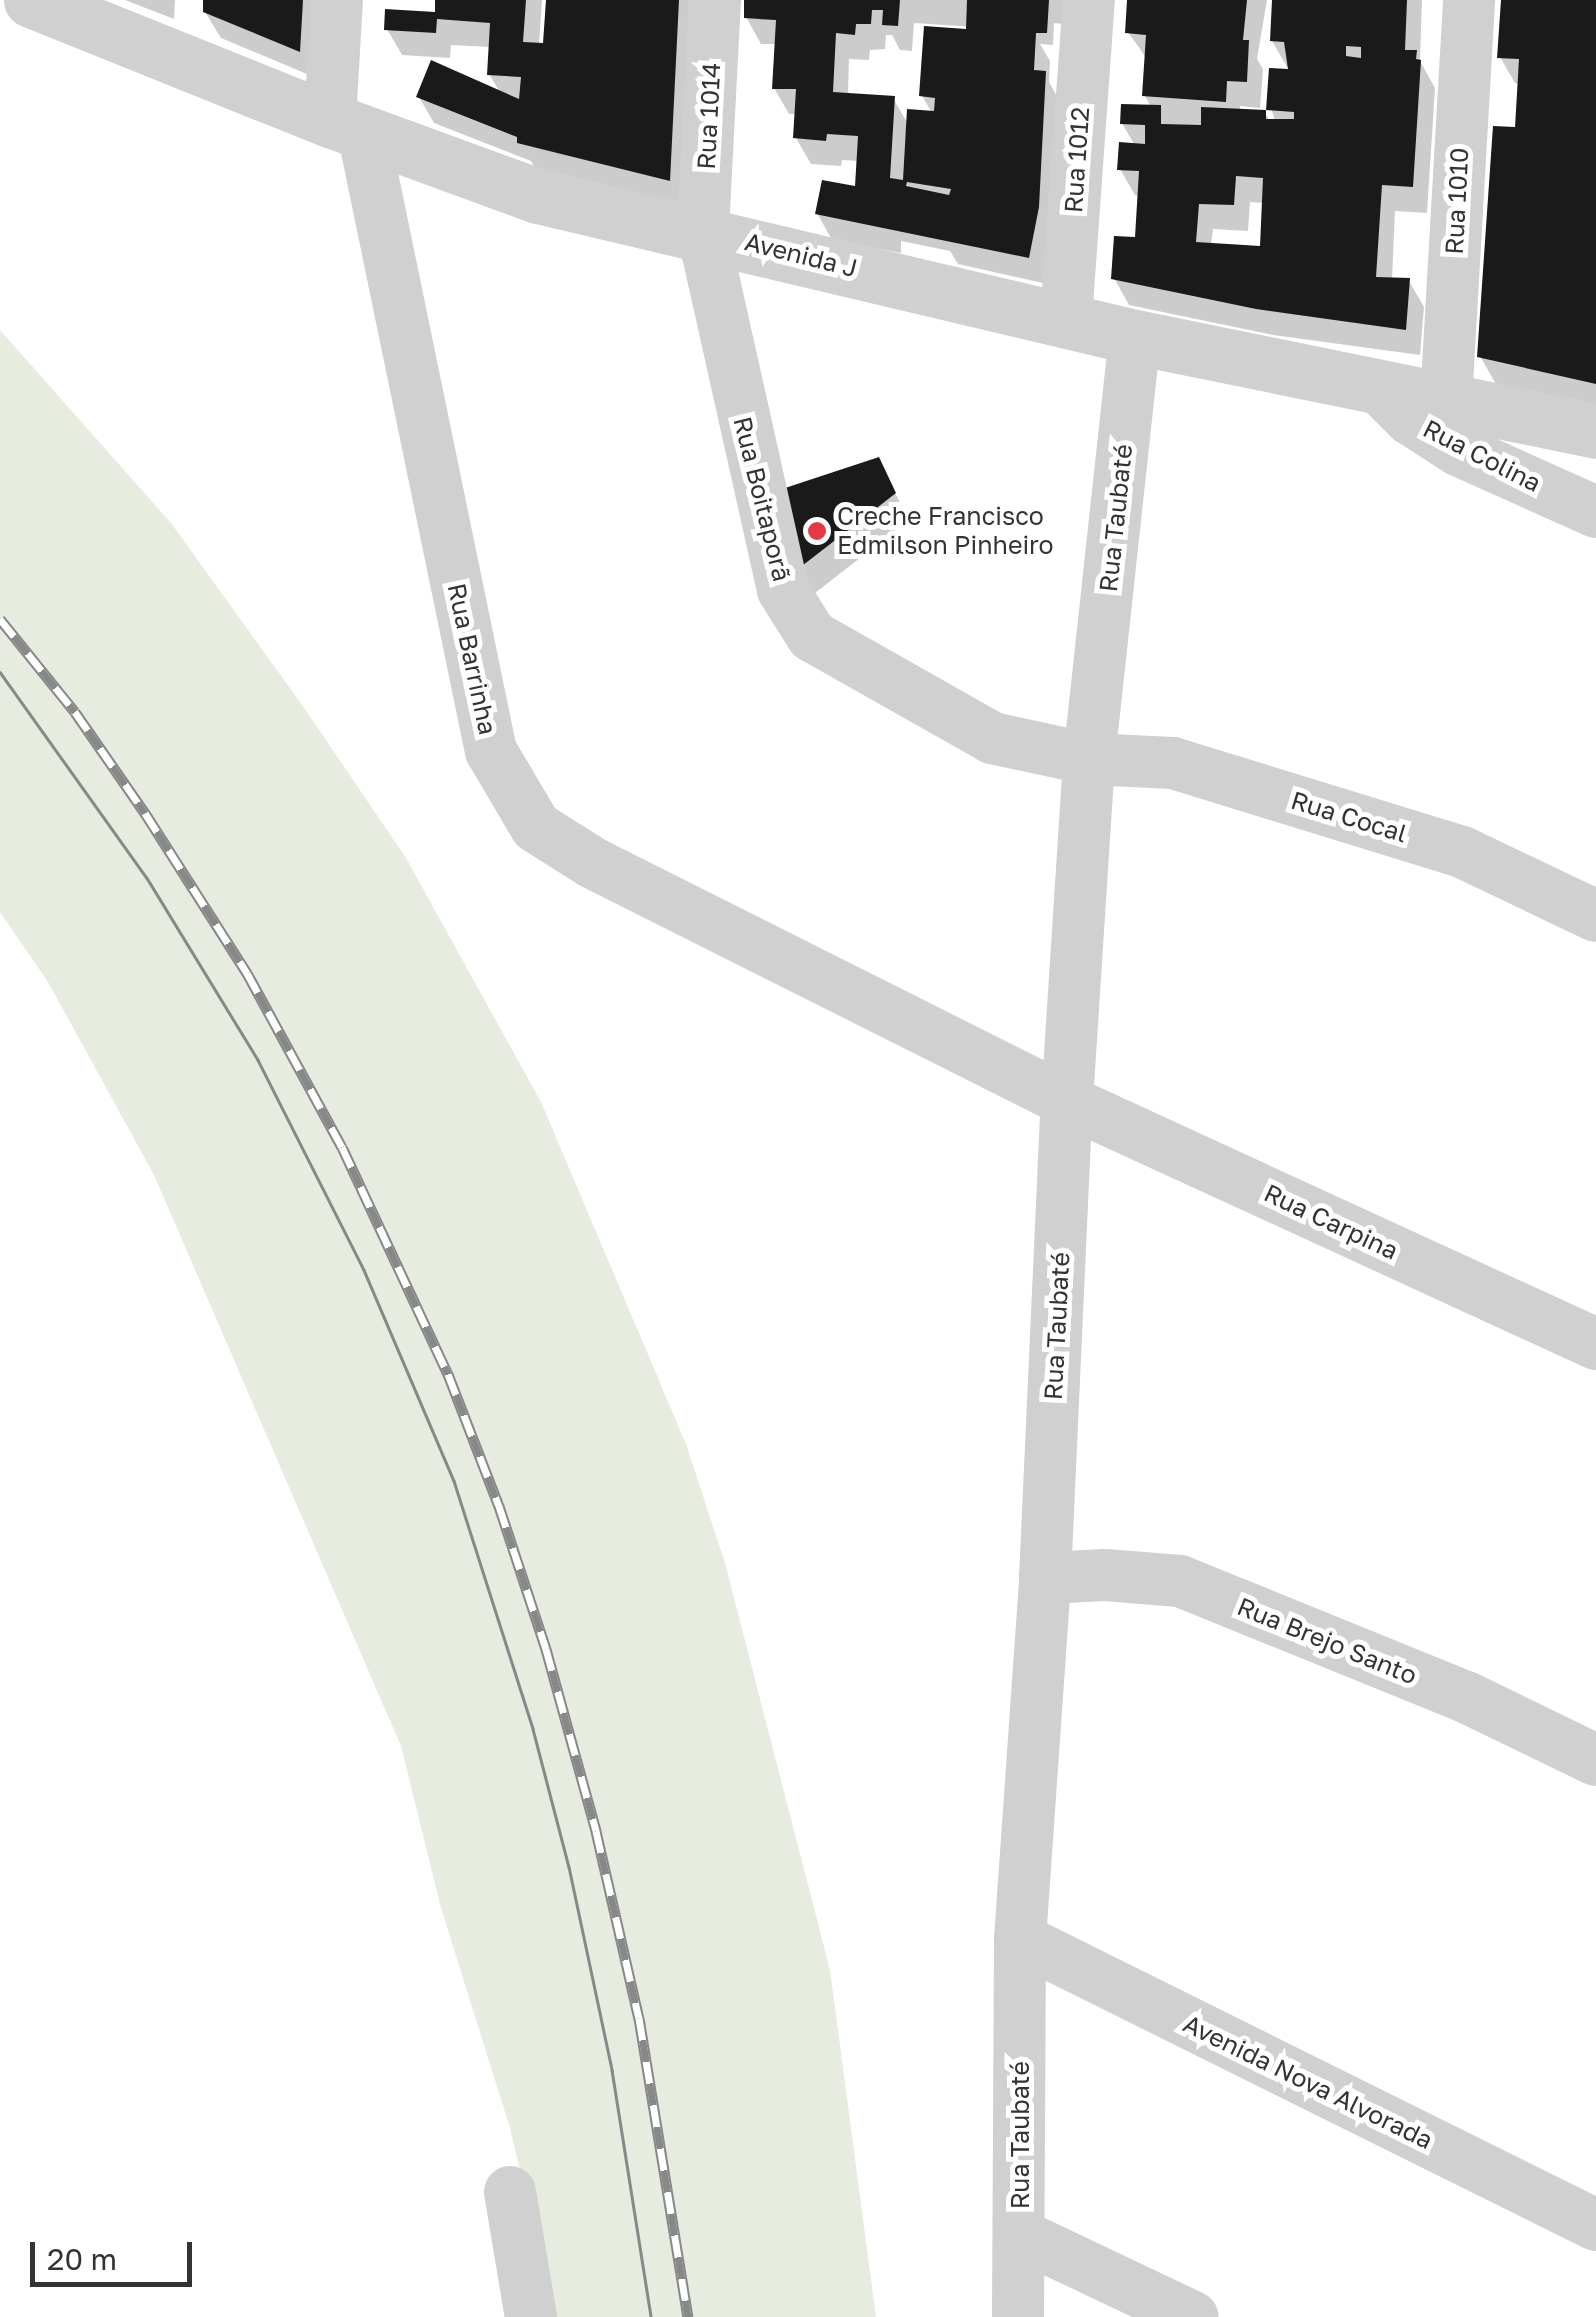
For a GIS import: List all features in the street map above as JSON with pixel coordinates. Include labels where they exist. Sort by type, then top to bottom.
[{"type":"street","name":"Avenida J","points":[[30,0],[538,196],[1135,337],[1596,431]]},
{"type":"street","name":"Rua Barrinha","points":[[337,0],[346,125],[491,751],[536,826],[592,863],[1067,1100]]},
{"type":"street","name":"Rua 1014","points":[[703,232],[715,0]]},
{"type":"street","name":"Rua 1012","points":[[1066,319],[1089,0]]},
{"type":"street","name":"Rua 1010","points":[[1446,402],[1469,0]]},
{"type":"street","name":"Rua Boitaporã","points":[[703,232],[783,590],[812,636],[992,738],[1089,759]]},
{"type":"street","name":"Rua Taubaté","points":[[1018,2317],[1020,1938],[1045,1578],[1067,1100],[1089,759],[1135,337]]},
{"type":"street","name":"Rua Colina","points":[[1378,386],[1410,420],[1458,450],[1596,512]]},
{"type":"street","name":"Rua Cocal","points":[[1089,759],[1172,763],[1462,852],[1596,916]]},
{"type":"street","name":"Rua Carpina","points":[[1067,1100],[1596,1344]]},
{"type":"street","name":"Rua Brejo Santo","points":[[1045,1578],[1105,1574],[1180,1582],[1466,1697],[1596,1760]]},
{"type":"street","name":"Avenida Nova Alvorada","points":[[1020,1938],[1596,2225]]},
{"type":"street","points":[[510,2192],[519,2226],[531,2317]]},
{"type":"street","points":[[1020,2235],[1193,2317]]},
{"type":"shaded area","points":[[0,330],[171,523],[305,709],[406,858],[541,1102],[686,1444],[725,1563],[830,1970],[876,2317],[547,2317],[533,2226],[510,2128],[441,1908],[401,1746],[154,1175],[48,982],[0,912]]},
{"type":"building","points":[[203,0],[303,0],[300,52],[203,12]]},
{"type":"building","points":[[435,0],[526,0],[523,42],[543,43],[546,0],[679,0],[670,181],[517,143],[517,137],[416,97],[431,60],[519,99],[521,77],[487,75],[490,23],[437,19],[436,33],[384,30],[385,9],[435,12]]},
{"type":"building","points":[[744,0],[900,0],[898,26],[882,25],[883,10],[872,10],[871,24],[856,24],[855,35],[836,33],[833,92],[895,96],[890,178],[903,180],[907,109],[934,111],[935,98],[919,96],[924,26],[966,29],[967,0],[1049,0],[1047,33],[1036,33],[1034,70],[1046,71],[1039,207],[1029,258],[815,214],[822,180],[855,186],[858,136],[827,134],[826,141],[793,138],[796,89],[772,89],[776,20],[744,18]],"holes":[[[907,182],[951,189],[949,195],[906,186]]]},
{"type":"building","points":[[1127,0],[1247,0],[1243,40],[1249,40],[1247,82],[1227,81],[1226,102],[1142,96],[1146,35],[1125,33]]},
{"type":"building","points":[[1272,0],[1407,0],[1405,50],[1417,50],[1416,59],[1421,60],[1413,187],[1382,185],[1376,277],[1410,278],[1406,330],[1256,309],[1111,279],[1114,236],[1135,237],[1139,171],[1117,170],[1119,142],[1145,144],[1145,125],[1120,124],[1121,104],[1161,105],[1161,124],[1201,125],[1201,107],[1266,110],[1269,68],[1288,69],[1284,42],[1270,41]],"holes":[[[1346,46],[1361,47],[1361,58],[1346,56]],[[1266,110],[1294,112],[1294,119],[1266,119]],[[1236,176],[1263,178],[1260,246],[1196,242],[1199,204],[1234,205]]]},
{"type":"building","points":[[1501,0],[1596,0],[1596,384],[1477,357],[1493,126],[1515,127],[1519,59],[1497,58]]},
{"type":"building","name":"Creche Francisco Edmilson Pinheiro","points":[[879,457],[896,493],[798,569],[776,491]]},
{"type":"tram line","points":[[0,672],[147,878],[258,1060],[364,1270],[454,1481],[533,1729],[569,1867],[612,2070],[651,2317]]},
{"type":"railway","points":[[0,619],[75,712],[247,973],[342,1147],[448,1374],[499,1506],[546,1649],[596,1831],[639,2018],[688,2317]]},
{"type":"place","name":"Creche Francisco Edmilson Pinheiro","points":[[817,531]]}]
